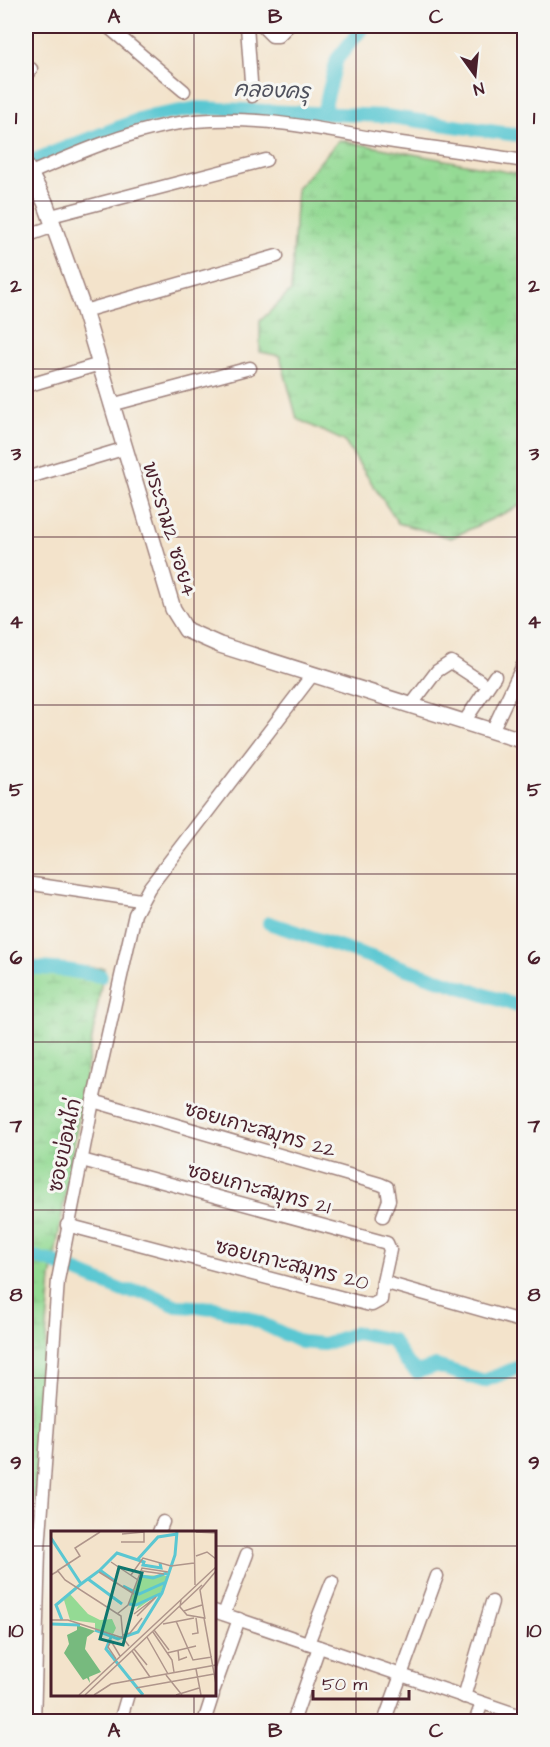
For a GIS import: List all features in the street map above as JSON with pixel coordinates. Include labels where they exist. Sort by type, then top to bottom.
[{"type":"street","points":[[107,26],[184,91]]},
{"type":"street","points":[[247,26],[252,96]]},
{"type":"street","points":[[262,26],[272,36],[278,36],[288,26]]},
{"type":"street","points":[[28,169],[150,129],[208,120],[328,128],[376,139],[525,160]]},
{"type":"street","points":[[26,236],[52,221],[266,160]]},
{"type":"street","name":"พระราม2 ซอย4","points":[[28,169],[52,221],[84,311],[123,449],[173,609],[186,630],[206,640],[525,741]]},
{"type":"street","points":[[84,311],[277,256]]},
{"type":"street","points":[[26,386],[100,364]]},
{"type":"street","points":[[111,405],[250,368]]},
{"type":"street","points":[[26,478],[123,449]]},
{"type":"street","points":[[412,704],[437,671],[451,662],[480,681]]},
{"type":"street","points":[[492,731],[525,663]]},
{"type":"street","name":"ซอยบ่อนไก่","points":[[34,1722],[30,1700],[58,1280],[67,1225],[131,929],[140,900],[313,674]]},
{"type":"street","points":[[464,722],[495,676]]},
{"type":"street","points":[[26,882],[140,900]]},
{"type":"street","name":"ซอยเกาะสมุทร 22","points":[[93,1101],[380,1184],[387,1187],[389,1193],[383,1216]]},
{"type":"street","name":"ซอยเกาะสมุทร 21","points":[[82,1160],[387,1243],[390,1250],[383,1282]]},
{"type":"street","name":"ซอยเกาะสมุทร 20","points":[[67,1225],[366,1304],[372,1305],[381,1300],[383,1282],[525,1322]]},
{"type":"street","points":[[39,1550],[51,1555]]},
{"type":"street","points":[[247,1554],[219,1613],[525,1717]]},
{"type":"street","points":[[384,1722],[437,1576]]},
{"type":"street","points":[[293,1722],[332,1582]]},
{"type":"street","points":[[464,1697],[492,1602]]},
{"type":"street","points":[[216,1683],[239,1619]]},
{"type":"street","points":[[117,1722],[121,1718],[128,1696]]},
{"type":"street","points":[[204,1722],[213,1696]]},
{"type":"street","points":[[475,1722],[482,1703]]},
{"type":"green space","points":[[339,140],[524,175],[524,504],[451,538],[398,523],[344,441],[297,419],[280,356],[260,352],[260,321],[291,291],[297,188]]},
{"type":"green space","points":[[26,965],[104,968],[51,1279],[41,1397],[26,1655]]},
{"type":"waterway","points":[[323,113],[337,59],[364,26]]},
{"type":"waterway","name":"คลองครุ","points":[[26,163],[143,118],[198,108],[385,116],[524,136]]},
{"type":"waterway","points":[[269,923],[524,1008]]},
{"type":"waterway","points":[[26,967],[101,976]]},
{"type":"waterway","points":[[26,1255],[53,1262],[123,1291],[145,1292],[177,1306],[216,1308],[248,1317],[301,1342],[324,1344],[356,1333],[392,1340],[405,1361],[417,1372],[436,1366],[484,1381],[524,1365]]}]
